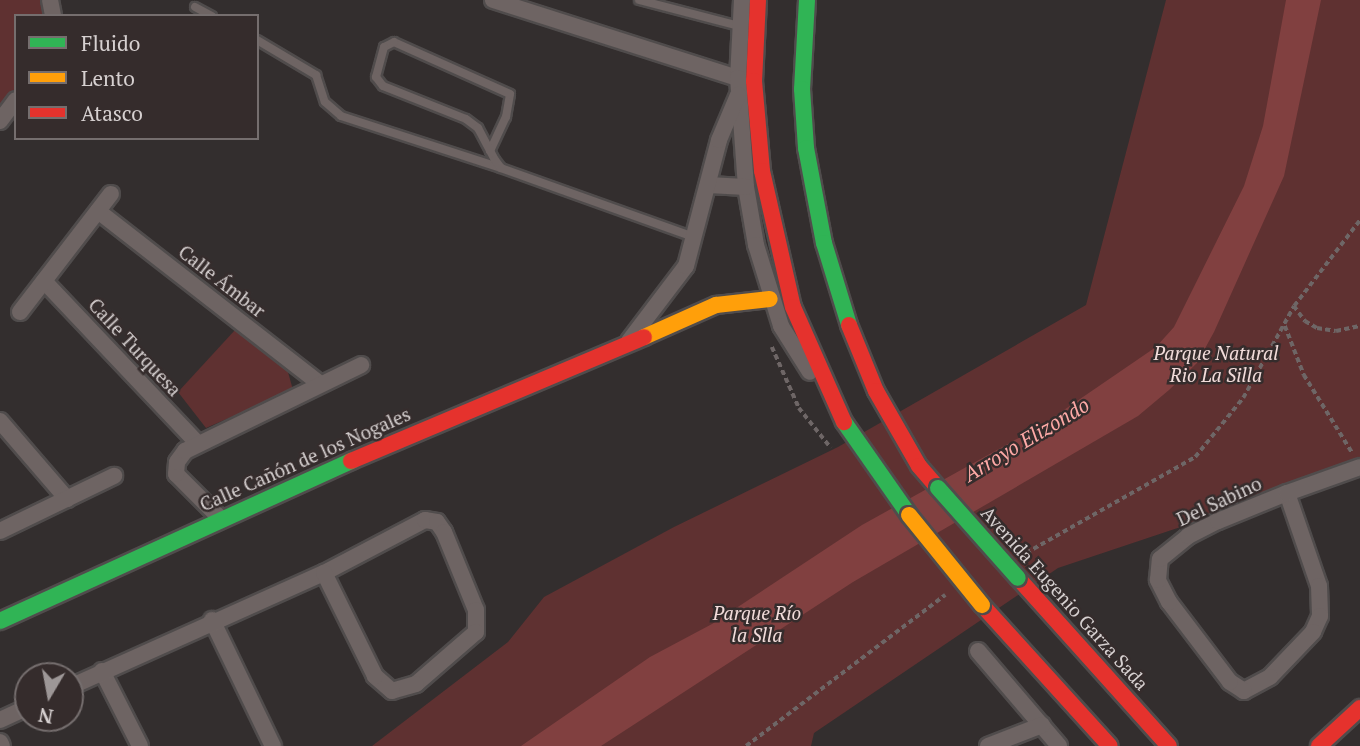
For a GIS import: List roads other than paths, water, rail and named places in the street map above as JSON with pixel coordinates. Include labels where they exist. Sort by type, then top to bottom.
[{"type":"main road","points":[[758,0],[754,81],[762,171],[793,307],[828,393],[862,452],[909,515],[982,605],[1110,746]]},
{"type":"main road","name":"Avenida Eugenio Garza Sada","points":[[807,0],[802,89],[806,148],[824,243],[853,336],[876,391],[919,466],[1169,746]]},
{"type":"main road","name":"Calle Cañón de los Nogales","points":[[0,621],[220,518],[629,341],[655,334],[716,305],[740,299],[770,299]]},
{"type":"main road","points":[[1319,746],[1360,708]]},
{"type":"street","points":[[494,0],[739,85]]},
{"type":"street","points":[[742,0],[739,85],[746,187],[770,299],[794,351],[828,393]]},
{"type":"street","name":"Calle Cañón de los Nogales","points":[[629,341],[673,286],[696,237],[722,131],[739,85]]},
{"type":"street","points":[[0,121],[14,103]]},
{"type":"street","points":[[708,186],[746,187]]},
{"type":"street","points":[[20,312],[111,194]]},
{"type":"street","name":"Calle Ámbar","points":[[98,211],[320,384]]},
{"type":"street","name":"Calle Turquesa","points":[[44,281],[196,442]]},
{"type":"street","points":[[220,518],[175,471],[180,457],[196,442],[361,365]]},
{"type":"street","points":[[0,421],[67,499]]},
{"type":"street","name":"Del Sabino","points":[[1287,493],[1319,586],[1317,625],[1262,684],[1244,691],[1230,682],[1161,590],[1160,559],[1188,536],[1287,493],[1360,466]]},
{"type":"street","points":[[0,531],[114,476]]},
{"type":"street","points":[[84,680],[212,620],[324,573],[413,523],[432,520],[444,532],[471,598],[478,620],[476,632],[416,684],[392,691],[375,676],[324,573]]},
{"type":"street","points":[[212,620],[273,746]]},
{"type":"street","points":[[978,651],[1059,746]]},
{"type":"street","points":[[102,671],[140,746]]},
{"type":"street","points":[[988,746],[1042,725]]},
{"type":"lane","points":[[639,0],[739,26]]},
{"type":"lane","points":[[195,7],[208,14]]},
{"type":"lane","points":[[259,41],[316,75],[325,102],[341,117],[501,168],[696,237]]},
{"type":"lane","points":[[491,151],[506,117],[510,94],[394,42],[384,47],[376,77],[383,86],[466,119],[478,128],[491,151],[501,168]]},
{"type":"water","name":"Arroyo Elizondo","points":[[1286,0],[1321,0],[1284,176],[1214,332],[1197,363],[1138,416],[853,582],[601,746],[521,746],[650,657],[712,624],[862,525],[1042,425],[1156,347],[1174,327],[1244,186],[1263,126]]},
{"type":"park label","name":"Parque Natural Rio La Silla","points":[[1216,364]]},
{"type":"park label","name":"Parque Río la Slla","points":[[757,624]]}]
